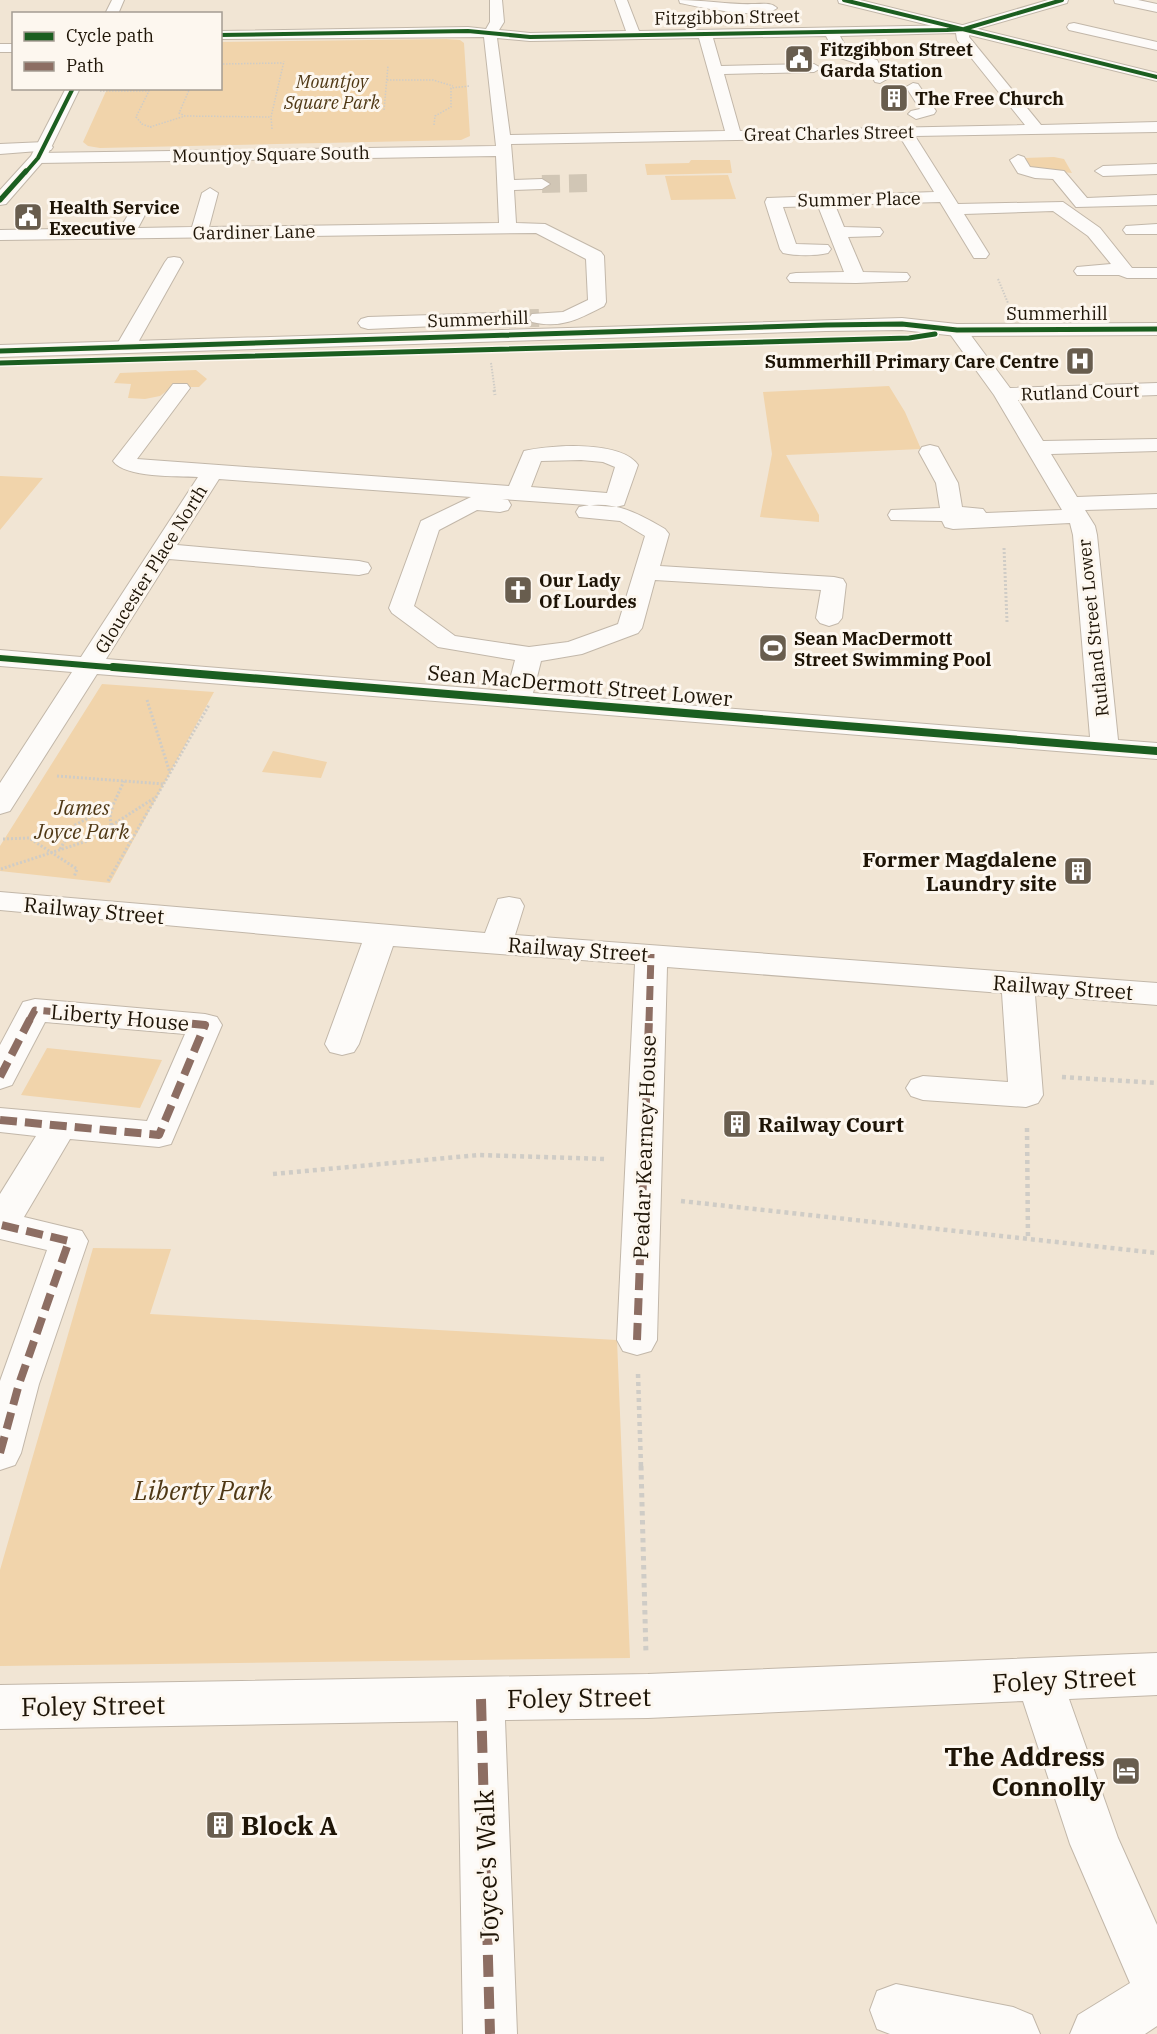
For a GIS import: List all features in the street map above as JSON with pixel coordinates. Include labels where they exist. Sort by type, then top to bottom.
[{"type":"street","points":[[496,0],[497,22],[490,33],[503,145],[508,228]]},
{"type":"street","points":[[621,0],[634,36]]},
{"type":"street","points":[[685,0],[727,9],[771,8]]},
{"type":"street","points":[[844,0],[1157,77]]},
{"type":"street","points":[[964,29],[1062,0]]},
{"type":"street","points":[[1120,0],[1157,8]]},
{"type":"street","points":[[1074,27],[1157,46]]},
{"type":"street","points":[[964,29],[962,37],[1036,129]]},
{"type":"street","name":"Fitzgibbon Street","points":[[222,35],[456,31],[530,38],[964,29]]},
{"type":"street","points":[[831,32],[842,54],[872,63],[880,79]]},
{"type":"street","points":[[705,34],[734,135]]},
{"type":"street","points":[[1126,70],[1149,62]]},
{"type":"street","points":[[717,76],[814,68]]},
{"type":"street","points":[[717,76],[798,80]]},
{"type":"street","points":[[913,87],[929,111],[916,114]]},
{"type":"street","points":[[0,200],[41,152],[72,90]]},
{"type":"street","points":[[643,118],[648,137]]},
{"type":"street","name":"Great Charles Street","points":[[503,145],[648,137],[1157,126]]},
{"type":"street","points":[[905,132],[980,254]]},
{"type":"street","points":[[797,134],[800,145],[806,148],[858,149]]},
{"type":"street","name":"Mountjoy Square South","points":[[0,149],[41,152],[503,145]]},
{"type":"street","points":[[1018,160],[1024,170],[1058,174],[1082,203],[1157,200]]},
{"type":"street","points":[[1103,171],[1157,169]]},
{"type":"street","points":[[506,185],[542,184]]},
{"type":"street","points":[[199,233],[210,193]]},
{"type":"street","points":[[824,200],[856,278]]},
{"type":"street","name":"Summer Place","points":[[822,249],[789,249],[773,202],[824,200],[1057,206],[1094,232],[1123,269]]},
{"type":"street","points":[[126,234],[141,208],[157,208]]},
{"type":"street","name":"Gardiner Lane","points":[[0,235],[539,228],[595,256],[597,302],[567,318],[539,318]]},
{"type":"street","points":[[1132,230],[1157,229]]},
{"type":"street","points":[[836,232],[874,232]]},
{"type":"street","points":[[126,346],[174,262]]},
{"type":"street","points":[[1083,271],[1123,269],[1127,273],[1157,273]]},
{"type":"street","points":[[796,278],[898,277]]},
{"type":"street","points":[[368,322],[498,319]]},
{"type":"street","name":"Summerhill","points":[[0,351],[826,325],[902,324],[957,330],[1157,329]]},
{"type":"street","name":"Summerhill","points":[[0,363],[909,338],[957,330]]},
{"type":"street","name":"Rutland Street Lower","points":[[957,330],[1004,394],[1074,510],[1085,534],[1105,746]]},
{"type":"street","points":[[180,388],[124,461],[134,466],[517,493]]},
{"type":"street","name":"Rutland Court","points":[[1004,394],[1157,389]]},
{"type":"street","points":[[1037,448],[1157,446]]},
{"type":"street","points":[[930,452],[947,483],[952,517]]},
{"type":"street","name":"Gloucester Place North","points":[[0,806],[212,472]]},
{"type":"street","points":[[899,515],[993,520],[1157,501]]},
{"type":"street","points":[[473,503],[626,515],[657,534],[629,628],[573,649],[529,655],[447,642],[400,608],[429,526],[473,503]]},
{"type":"street","points":[[163,551],[359,568]]},
{"type":"street","points":[[646,572],[834,584],[829,618]]},
{"type":"street","points":[[519,698],[529,655]]},
{"type":"street","name":"Sean MacDermott Street Lower","points":[[0,658],[1157,751]]},
{"type":"street","name":"Railway Street","points":[[0,901],[381,935],[1157,994]]},
{"type":"street","points":[[497,943],[509,906]]},
{"type":"street","points":[[342,1044],[381,935]]},
{"type":"street","name":"Peadar Kearney House","points":[[637,1340],[651,954]]},
{"type":"street","points":[[923,1088],[1025,1085],[1018,983]]},
{"type":"street","name":"Liberty House","points":[[0,1077],[35,1010],[205,1025],[159,1135],[0,1120]]},
{"type":"street","points":[[0,1453],[19,1384],[69,1241],[1,1225],[60,1126]]},
{"type":"street","name":"Foley Street","points":[[0,1707],[648,1696],[1157,1674]]},
{"type":"street","points":[[1039,1680],[1095,1844],[1157,1984]]},
{"type":"street","name":"Joyce's Walk","points":[[481,1699],[490,2034]]},
{"type":"street","points":[[1097,2034],[1157,1996]]},
{"type":"street","points":[[896,2010],[1013,2034]]},
{"type":"path","points":[[272,133],[271,117],[283,63],[287,55]]},
{"type":"path","points":[[222,64],[283,63]]},
{"type":"path","points":[[384,110],[388,66]]},
{"type":"path","points":[[387,80],[434,80],[455,86],[474,86]]},
{"type":"path","points":[[431,128],[435,124],[435,116],[451,107],[451,88],[455,86]]},
{"type":"path","points":[[100,92],[149,90]]},
{"type":"path","points":[[185,116],[178,113],[190,90]]},
{"type":"path","points":[[149,127],[185,116],[271,117]]},
{"type":"path","points":[[998,279],[1011,309]]},
{"type":"path","points":[[490,350],[495,395]]},
{"type":"path","points":[[1004,544],[1006,622]]},
{"type":"path","points":[[146,696],[170,773]]},
{"type":"path","points":[[105,887],[211,702]]},
{"type":"path","points":[[48,775],[164,784]]},
{"type":"path","points":[[111,825],[110,815],[124,781]]},
{"type":"path","points":[[0,869],[87,841],[157,796]]},
{"type":"path","points":[[59,850],[75,825],[113,806]]},
{"type":"path","points":[[3,839],[29,838],[77,869],[72,884]]},
{"type":"path","points":[[1028,1240],[1025,1085],[1157,1083]]},
{"type":"path","points":[[273,1174],[479,1155],[644,1160]]},
{"type":"path","points":[[642,1196],[1157,1253]]},
{"type":"path","points":[[637,1340],[648,1696]]},
{"type":"green space","name":"Mountjoy Square Park","points":[[460,40],[464,43],[470,136],[461,140],[100,148],[88,146],[83,142],[107,90],[222,90],[222,42]]},
{"type":"green space","points":[[1024,158],[1064,159],[1072,173],[1032,169]]},
{"type":"green space","points":[[691,160],[730,160],[732,173],[647,175],[645,164],[689,163]]},
{"type":"green space","points":[[728,175],[736,199],[671,200],[665,176]]},
{"type":"green space","points":[[196,370],[207,379],[199,387],[172,387],[160,396],[145,399],[128,398],[131,384],[114,383],[120,373]]},
{"type":"green space","points":[[889,386],[905,412],[921,449],[786,455],[819,515],[819,522],[760,517],[772,454],[763,392]]},
{"type":"green space","points":[[0,476],[43,478],[0,530]]},
{"type":"green space","name":"James Joyce Park","points":[[102,684],[214,692],[110,883],[0,871],[0,846]]},
{"type":"green space","points":[[273,751],[327,762],[321,778],[262,772]]},
{"type":"green space","points":[[47,1048],[162,1060],[140,1108],[21,1095]]},
{"type":"green space","name":"Liberty Park","points":[[93,1248],[171,1249],[150,1314],[617,1340],[630,1658],[0,1666],[0,1570]]},
{"type":"tunnel","points":[[542,184],[590,183]]},
{"type":"tunnel","points":[[498,319],[539,318]]},
{"type":"marked path","points":[[637,1340],[651,954]]},
{"type":"marked path","points":[[0,1077],[35,1010],[205,1025],[159,1135],[0,1120]]},
{"type":"marked path","points":[[0,1453],[19,1384],[69,1241],[1,1225]]},
{"type":"marked path","points":[[481,1699],[490,2034]]},
{"type":"cycle path","points":[[844,0],[1157,77]]},
{"type":"cycle path","points":[[222,35],[468,31],[530,37],[947,30],[964,29],[1062,0]]},
{"type":"cycle path","points":[[0,200],[38,158],[72,90]]},
{"type":"cycle path","points":[[0,351],[826,325],[902,324],[957,330],[1157,329]]},
{"type":"cycle path","points":[[0,363],[909,338],[935,334]]},
{"type":"cycle path","points":[[0,658],[1157,751]]},
{"type":"place","name":"Fitzgibbon Street Garda Station","points":[[799,59]]},
{"type":"place","name":"The Free Church","points":[[894,98]]},
{"type":"place","name":"Health Service Executive","points":[[28,217]]},
{"type":"place","name":"Summerhill Primary Care Centre","points":[[1080,361]]},
{"type":"place","name":"Our Lady Of Lourdes","points":[[518,590]]},
{"type":"place","name":"Sean MacDermott Street Swimming Pool","points":[[773,648]]},
{"type":"place","name":"Former Magdalene Laundry site","points":[[1078,871]]},
{"type":"place","name":"Railway Court","points":[[737,1124]]},
{"type":"place","name":"The Address Connolly","points":[[1126,1771]]},
{"type":"place","name":"Block A","points":[[220,1825]]}]
